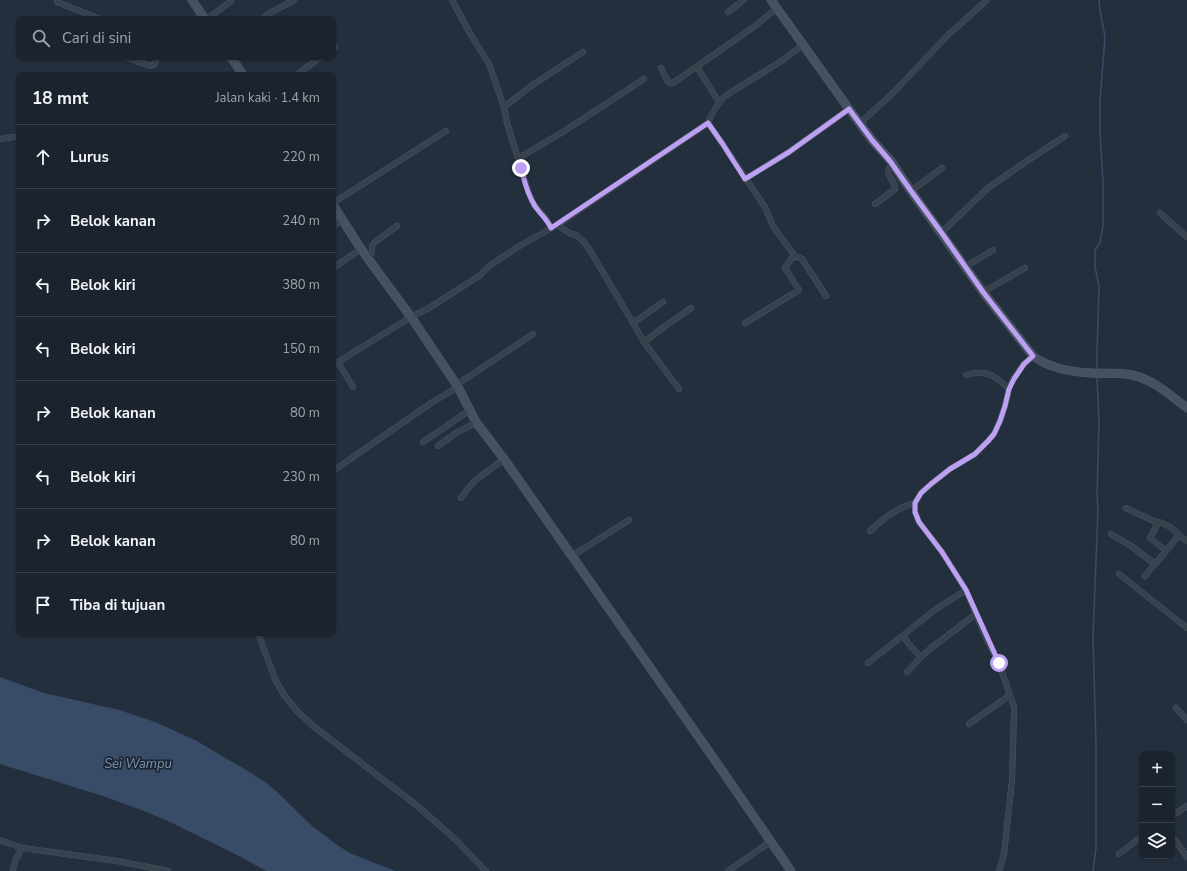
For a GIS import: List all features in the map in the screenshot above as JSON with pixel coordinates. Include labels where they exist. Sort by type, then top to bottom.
[{"type":"street","points":[[192,0],[204,16]]},
{"type":"street","points":[[266,16],[294,0]]},
{"type":"street","points":[[452,0],[489,64],[504,107],[507,123],[532,201],[537,209],[554,227],[576,235],[584,242],[634,323],[644,342],[679,389]]},
{"type":"street","points":[[728,12],[744,0]]},
{"type":"street","points":[[771,0],[849,109],[890,161],[983,292],[1033,356],[1041,362],[1058,368],[1090,373],[1132,375],[1155,384],[1187,408]]},
{"type":"street","points":[[860,123],[893,93],[948,35],[987,0]]},
{"type":"street","points":[[207,16],[231,1]]},
{"type":"street","points":[[57,2],[92,16]]},
{"type":"street","points":[[661,68],[666,80],[670,83],[673,82],[755,26],[777,8]]},
{"type":"street","points":[[336,363],[435,304],[478,276],[489,266],[521,245],[554,227],[708,123],[719,102],[725,96],[780,62],[803,45]]},
{"type":"street","points":[[504,107],[531,86],[583,52]]},
{"type":"street","points":[[134,60],[150,66],[155,64],[156,60]]},
{"type":"street","points":[[233,60],[241,72]]},
{"type":"street","points":[[300,72],[317,60]]},
{"type":"street","points":[[696,67],[719,102]]},
{"type":"street","points":[[519,158],[572,127],[644,79]]},
{"type":"street","points":[[745,179],[789,152],[849,109]]},
{"type":"street","points":[[708,123],[765,207],[773,226],[794,255],[802,258],[826,296]]},
{"type":"street","points":[[336,202],[446,131]]},
{"type":"street","points":[[0,139],[16,136]]},
{"type":"street","points":[[941,232],[988,188],[1065,136]]},
{"type":"street","points":[[875,204],[895,189],[888,173],[890,161]]},
{"type":"street","points":[[911,191],[942,168]]},
{"type":"street","points":[[336,209],[457,386],[476,422],[572,556],[791,871]]},
{"type":"street","points":[[1160,213],[1187,237]]},
{"type":"street","points":[[336,224],[343,220]]},
{"type":"street","points":[[367,256],[372,253],[372,244],[397,226]]},
{"type":"street","points":[[336,266],[362,249]]},
{"type":"street","points":[[965,266],[993,250]]},
{"type":"street","points":[[745,323],[799,290],[785,268],[794,255]]},
{"type":"street","points":[[983,292],[1026,268]]},
{"type":"street","points":[[634,323],[664,302]]},
{"type":"street","points":[[644,342],[691,308]]},
{"type":"street","points":[[336,469],[533,334]]},
{"type":"street","points":[[999,871],[1004,854],[1012,780],[1014,713],[1010,695],[999,663],[966,590],[942,552],[919,522],[915,512],[915,503],[921,493],[931,484],[950,469],[975,454],[994,434],[1005,406],[1009,389],[1016,374],[1033,356]]},
{"type":"street","points":[[336,365],[353,387]]},
{"type":"street","points":[[966,375],[973,373],[986,373],[1001,381],[1009,389]]},
{"type":"street","points":[[423,442],[470,410]]},
{"type":"street","points":[[438,446],[456,433],[476,422]]},
{"type":"street","points":[[461,498],[477,479],[504,460]]},
{"type":"street","points":[[870,531],[890,514],[915,503]]},
{"type":"street","points":[[1126,508],[1156,522],[1166,524],[1187,541]]},
{"type":"street","points":[[572,556],[629,520]]},
{"type":"street","points":[[1156,522],[1157,526],[1150,538],[1166,551]]},
{"type":"street","points":[[1111,534],[1132,546],[1155,564]]},
{"type":"street","points":[[1145,576],[1178,534]]},
{"type":"street","points":[[1119,574],[1187,628]]},
{"type":"street","points":[[868,663],[936,609],[966,590]]},
{"type":"street","points":[[907,672],[930,648],[976,614]]},
{"type":"street","points":[[259,636],[275,680],[284,695],[297,711],[313,726],[415,804],[455,838],[486,871]]},
{"type":"street","points":[[903,636],[921,657]]},
{"type":"street","points":[[969,724],[1010,695]]},
{"type":"street","points":[[1176,708],[1187,720]]},
{"type":"street","points":[[1175,814],[1187,806]]},
{"type":"street","points":[[1120,854],[1139,838]]},
{"type":"street","points":[[0,840],[22,848],[117,861],[168,871]]},
{"type":"street","points":[[1175,840],[1187,857]]},
{"type":"street","points":[[728,871],[770,842]]},
{"type":"street","points":[[13,868],[22,848]]},
{"type":"street","points":[[1001,865],[1005,871]]},
{"type":"water","name":"Sei Wampu","points":[[0,677],[44,693],[119,710],[155,722],[197,741],[265,782],[311,825],[337,845],[350,853],[395,871],[266,871],[170,822],[144,811],[103,796],[0,764]]},
{"type":"waterway","points":[[1097,371],[1099,286],[1095,267],[1095,250],[1100,243],[1103,226],[1100,101],[1105,37],[1099,0]]},
{"type":"waterway","points":[[1093,871],[1096,848],[1096,744],[1093,636],[1098,510],[1099,423],[1097,377]]},
{"type":"route","points":[[521,168],[534,205],[549,223],[551,228],[708,123],[745,179],[789,152],[849,109],[890,161],[983,292],[1033,356],[1016,374],[1009,389],[1000,421],[994,434],[982,449],[950,469],[931,484],[921,493],[915,503],[915,512],[919,522],[942,552],[966,590],[999,663]]}]
